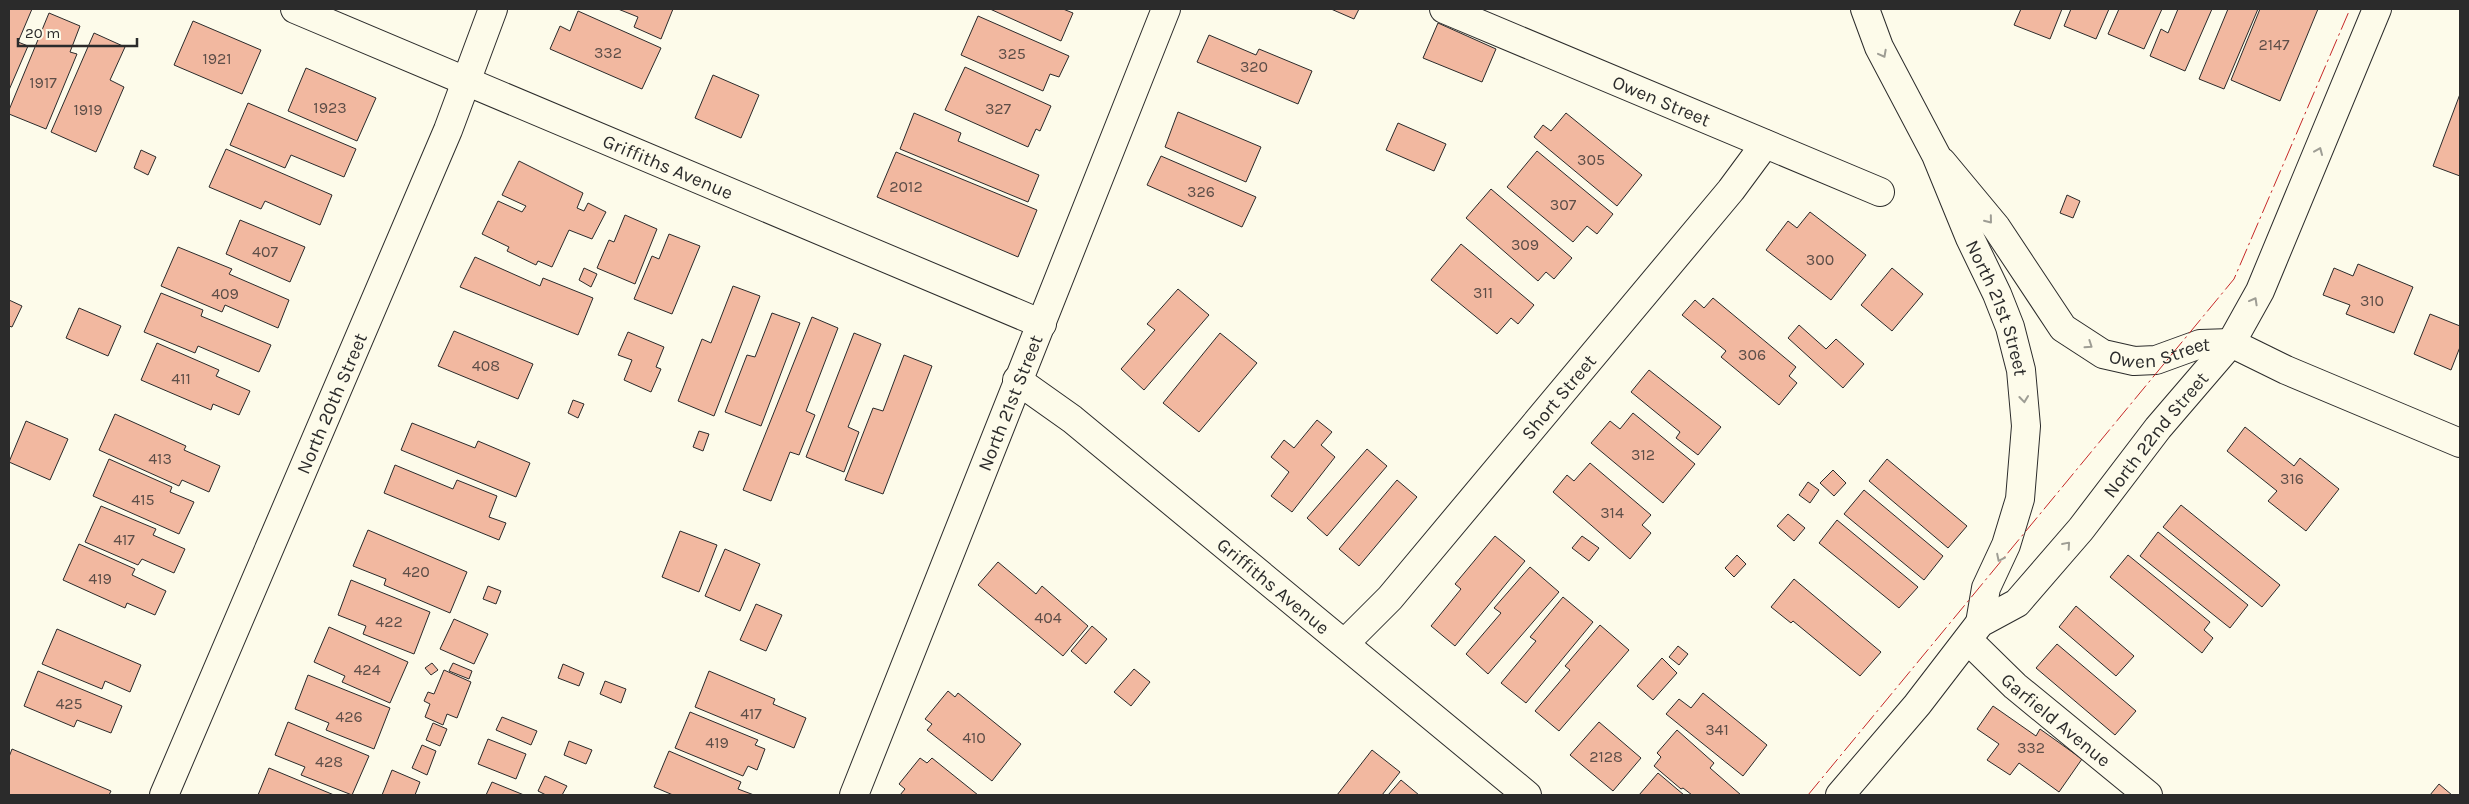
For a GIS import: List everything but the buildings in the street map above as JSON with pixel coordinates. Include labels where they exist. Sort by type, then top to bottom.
[{"type":"street","name":"Griffiths Avenue","points":[[295,9],[1042,324]]},
{"type":"street","name":"North 20th Street","points":[[164,795],[325,422],[444,139],[492,9]]},
{"type":"street","name":"North 21st Street","points":[[854,795],[1166,9]]},
{"type":"street","name":"Owen Street","points":[[1444,9],[1880,192]]},
{"type":"street","name":"North 21st Street","points":[[1864,9],[1879,47],[1936,155],[1970,238],[1997,294],[2010,327],[2020,370],[2026,426],[2020,499],[2006,545],[1986,588],[1974,632]]},
{"type":"street","name":"North 22nd Street","points":[[1840,795],[1917,705],[1974,632],[2017,603],[2081,529],[2158,428],[2231,343],[2260,290],[2377,9]]},
{"type":"street","name":"Short Street","points":[[1345,643],[1390,598],[1731,190],[1766,144]]},
{"type":"street","name":"Owen Street","points":[[1936,155],[1996,227],[2063,328],[2102,354],[2134,361],[2156,360],[2200,344],[2231,343],[2286,370],[2460,443]]},
{"type":"street","name":"Griffiths Avenue","points":[[1018,380],[1072,419],[1527,795]]},
{"type":"street","name":"Garfield Avenue","points":[[1974,632],[2015,686],[2148,795]]},
{"type":"power","points":[[1808,795],[2234,279],[2350,9]]}]
